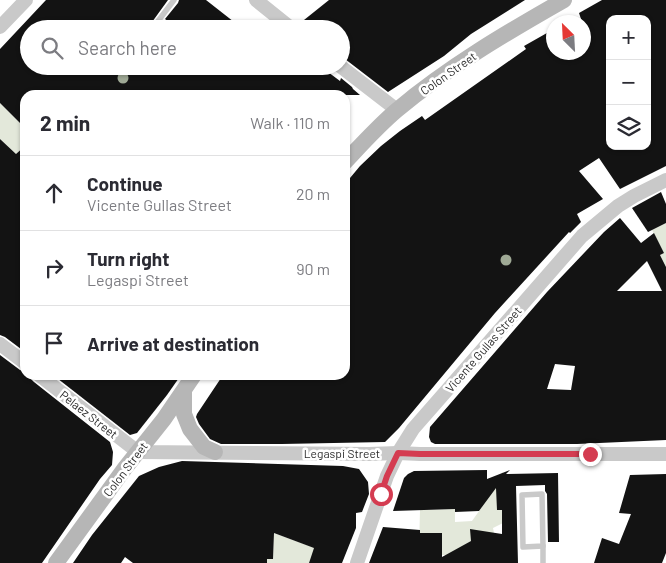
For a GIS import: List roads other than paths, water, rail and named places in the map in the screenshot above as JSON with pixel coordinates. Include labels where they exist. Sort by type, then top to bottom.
[{"type":"main road","name":"Colon Street","points":[[350,157],[376,129],[420,92],[500,37],[564,0]]},
{"type":"main road","name":"Colon Street","points":[[56,563],[191,380]]},
{"type":"main road","points":[[184,391],[184,414],[190,429],[204,447],[214,452]]},
{"type":"street","points":[[0,27],[26,0]]},
{"type":"street","points":[[256,0],[281,20]]},
{"type":"street","points":[[350,74],[397,110]]},
{"type":"street","name":"Vicente Gullas Street","points":[[356,563],[387,476],[412,429],[582,236],[618,206],[666,180]]},
{"type":"street","points":[[0,344],[20,360]]},
{"type":"street","name":"Pelaez Street","points":[[46,380],[138,452]]},
{"type":"street","name":"Legaspi Street","points":[[138,452],[666,454]]},
{"type":"lane","points":[[159,20],[174,0]]},
{"type":"lane","points":[[543,546],[523,547],[522,495],[542,494],[543,546],[543,563]]}]
